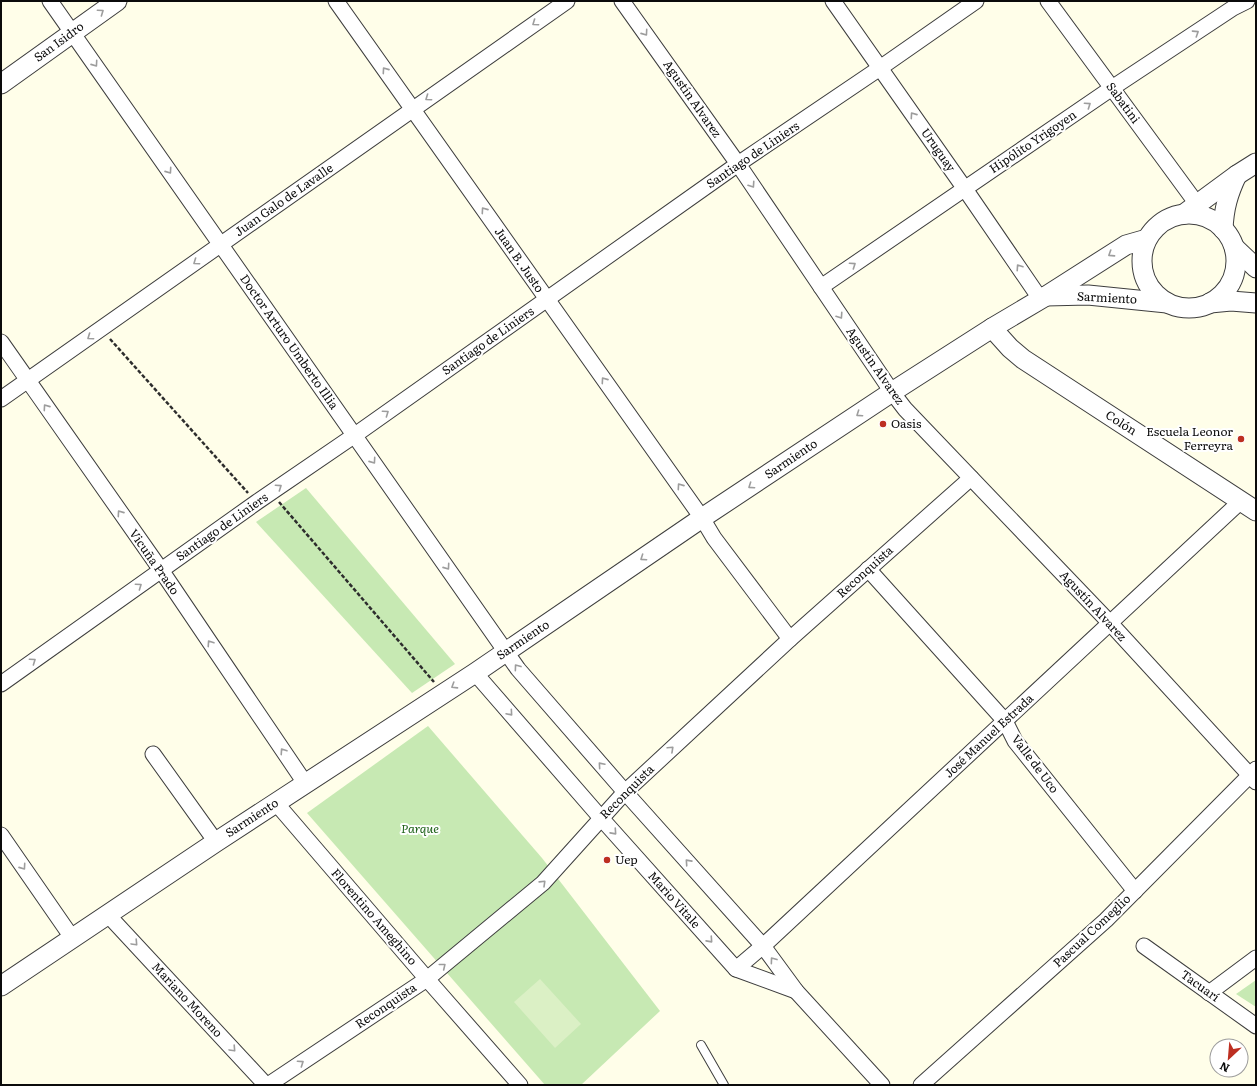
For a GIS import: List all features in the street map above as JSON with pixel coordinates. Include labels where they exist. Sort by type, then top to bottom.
[{"type":"street","name":"Doctor Arturo Umberto Illia","points":[[50,1],[506,651]]},
{"type":"street","name":"San Isidro","points":[[1,84],[117,1]]},
{"type":"street","name":"Juan B. Justo","points":[[336,1],[702,518],[714,538],[790,639]]},
{"type":"street","name":"Juan Galo de Lavalle","points":[[1,399],[566,1]]},
{"type":"street","name":"Agustín Alvarez","points":[[622,1],[738,164],[905,409],[1254,775]]},
{"type":"street","name":"Uruguay","points":[[833,1],[965,189],[1044,298]]},
{"type":"street","name":"Santiago de Liniers","points":[[1,684],[160,570],[355,435],[738,164],[976,1]]},
{"type":"street","name":"Sabatini","points":[[1048,1],[1112,88],[1190,209]]},
{"type":"street","name":"Hipólito Yrigoyen","points":[[821,286],[1112,88],[1233,8],[1247,1]]},
{"type":"street","points":[[1256,163],[1236,175],[1190,209],[1165,220],[1155,228],[1147,239],[1142,253],[1142,268],[1146,282],[1155,294],[1167,302],[1181,307],[1196,307],[1210,303],[1231,301],[1256,303]]},
{"type":"street","points":[[1223,229],[1226,200],[1236,175]]},
{"type":"street","points":[[1190,209],[1195,214],[1215,222],[1230,238],[1234,247],[1236,260],[1234,273],[1229,285],[1220,296],[1210,303]]},
{"type":"street","name":"Sarmiento","points":[[1,986],[276,802],[475,673],[702,518],[892,392],[992,328],[1044,298],[1126,245],[1147,239]]},
{"type":"street","points":[[1234,247],[1256,268]]},
{"type":"street","name":"Sarmiento","points":[[1044,298],[1088,295],[1167,302]]},
{"type":"street","name":"Colón","points":[[992,328],[1010,348],[1023,359],[1248,506]]},
{"type":"street","name":"Vicuña Prado","points":[[1,342],[160,570],[305,783]]},
{"type":"street","name":"Reconquista","points":[[267,1085],[427,979],[543,883],[625,792],[790,639],[971,478]]},
{"type":"street","name":"José Manuel Estrada","points":[[736,969],[763,946],[1110,623],[1248,506]]},
{"type":"street","name":"Valle de Uco","points":[[868,569],[1005,721],[1015,741],[1135,891]]},
{"type":"street","name":"Mario Vitale","points":[[506,651],[518,669],[625,792],[763,946],[796,991],[882,1085]]},
{"type":"street","name":"Mario Vitale","points":[[475,673],[601,818],[736,969],[796,991]]},
{"type":"street","points":[[153,754],[216,842]]},
{"type":"street","name":"Pascual Comeglio","points":[[921,1085],[1106,920],[1254,775]]},
{"type":"street","name":"Florentino Ameghino","points":[[276,802],[427,979],[520,1085]]},
{"type":"street","points":[[1,835],[73,939]]},
{"type":"street","name":"Mariano Moreno","points":[[108,914],[267,1085]]},
{"type":"street","name":"Tacuarí","points":[[1144,946],[1256,1026]]},
{"type":"street","points":[[1209,993],[1256,958]]},
{"type":"lane","points":[[701,1045],[724,1085]]},
{"type":"path","points":[[101,329],[257,502]]},
{"type":"path","points":[[271,493],[444,693]]},
{"type":"green space","points":[[306,488],[455,664],[412,693],[256,522]]},
{"type":"green space","name":"Parque","points":[[428,726],[542,858],[660,1011],[581,1085],[545,1085],[307,813]]},
{"type":"green space","points":[[540,979],[581,1024],[555,1048],[514,1002]]},
{"type":"green space","points":[[1256,980],[1256,1007],[1236,994]]},
{"type":"place","name":"Oasis","points":[[883,424]]},
{"type":"place","name":"Escuela Leonor Ferreyra","points":[[1241,439]]},
{"type":"place","name":"Uep","points":[[607,860]]}]
